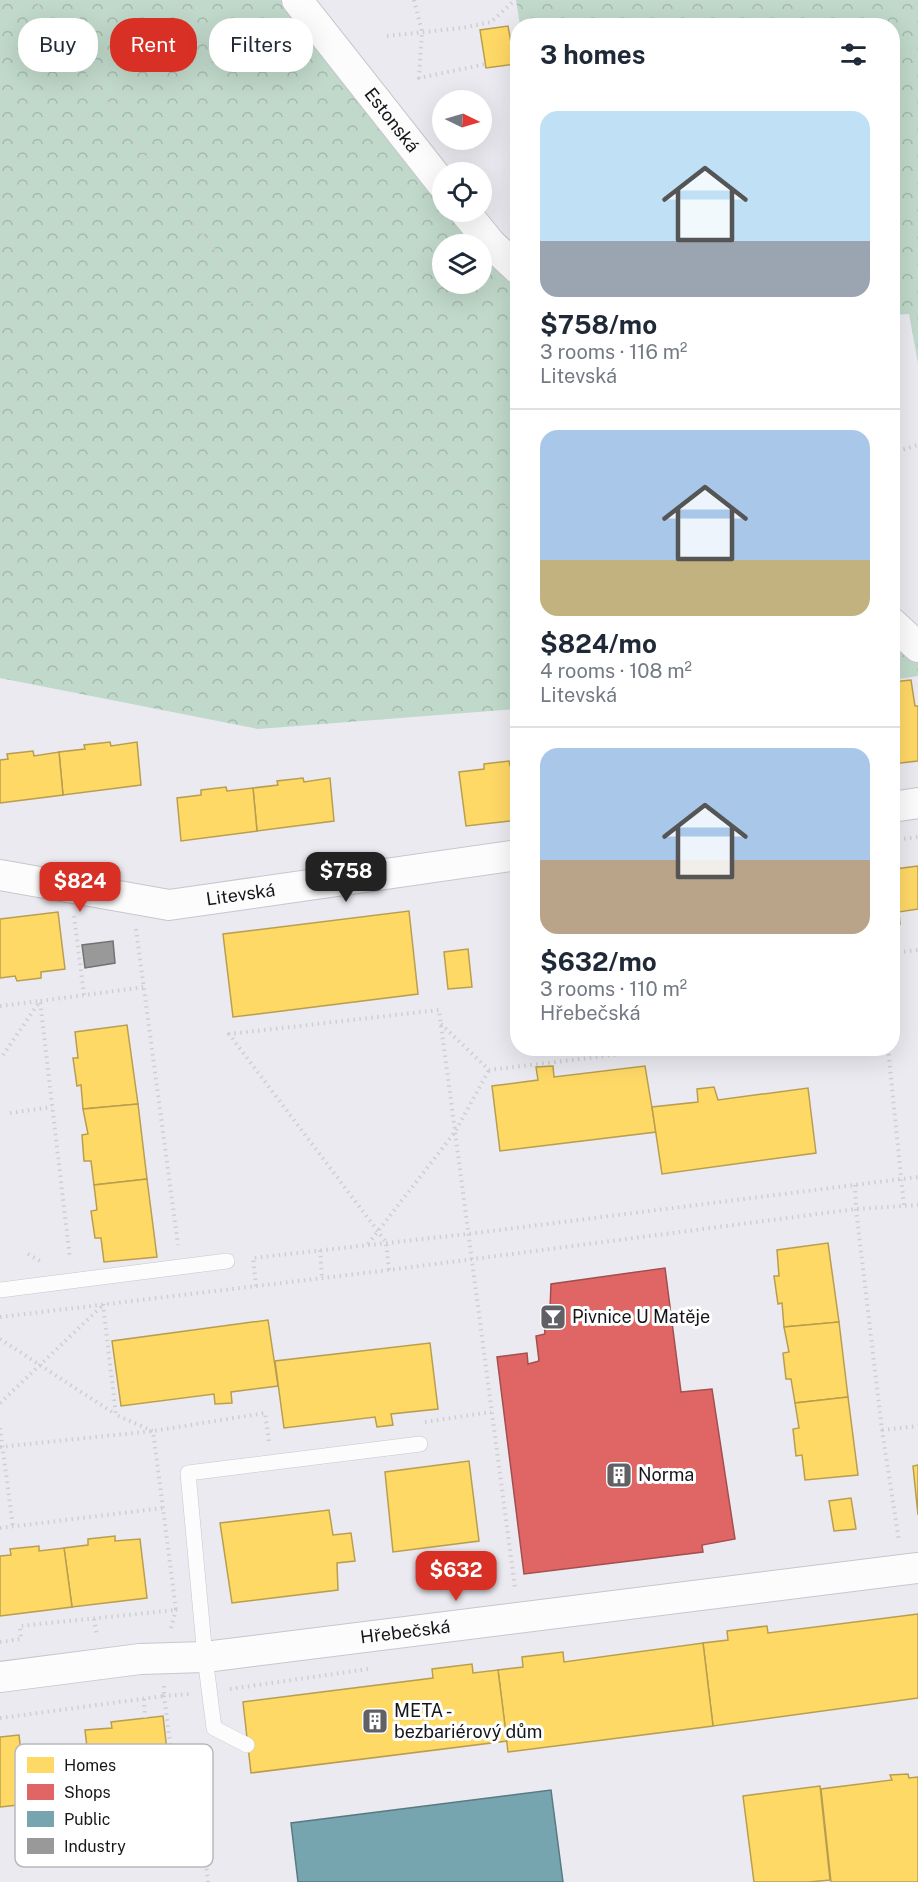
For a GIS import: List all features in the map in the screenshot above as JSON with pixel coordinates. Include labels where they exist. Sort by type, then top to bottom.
[{"type":"street","name":"Estonská","points":[[297,0],[432,171]]},
{"type":"street","points":[[473,222],[491,244],[510,262]]},
{"type":"street","points":[[900,630],[918,647]]},
{"type":"street","points":[[900,806],[918,803]]},
{"type":"street","name":"Litevská","points":[[0,875],[169,905],[510,856]]},
{"type":"street","name":"Hřebečská","points":[[0,1677],[140,1659],[205,1657],[909,1558]]},
{"type":"lane","points":[[0,1290],[227,1261]]},
{"type":"lane","points":[[248,1745],[214,1728],[188,1473],[420,1444]]},
{"type":"path","points":[[34,0],[282,345],[414,460],[510,506]]},
{"type":"path","points":[[414,0],[422,32],[419,78],[486,64]]},
{"type":"path","points":[[387,36],[462,28],[491,22],[515,0]]},
{"type":"path","points":[[900,451],[918,445]]},
{"type":"path","points":[[900,839],[918,837]]},
{"type":"path","points":[[74,913],[84,995]]},
{"type":"path","points":[[135,921],[178,1246]]},
{"type":"path","points":[[900,952],[918,950]]},
{"type":"path","points":[[0,1006],[144,987]]},
{"type":"path","points":[[3,1055],[40,1001]]},
{"type":"path","points":[[40,1001],[73,1281]]},
{"type":"path","points":[[389,1270],[386,1242],[230,1034],[439,1010],[515,1588],[503,1589]]},
{"type":"path","points":[[441,1024],[489,1070]]},
{"type":"path","points":[[489,1070],[605,1056]]},
{"type":"path","points":[[889,1056],[904,1206]]},
{"type":"path","points":[[367,1245],[455,1132],[489,1070]]},
{"type":"path","points":[[10,1113],[52,1107]]},
{"type":"path","points":[[256,1286],[253,1258],[918,1177]]},
{"type":"path","points":[[855,1185],[882,1431],[909,1558]]},
{"type":"path","points":[[0,1317],[471,1260],[856,1209],[918,1205]]},
{"type":"path","points":[[320,1250],[322,1278]]},
{"type":"path","points":[[28,1254],[73,1281]]},
{"type":"path","points":[[0,1403],[103,1304]]},
{"type":"path","points":[[103,1304],[116,1415]]},
{"type":"path","points":[[0,1339],[116,1415],[153,1431]]},
{"type":"path","points":[[424,1423],[491,1412]]},
{"type":"path","points":[[1,1447],[153,1431],[265,1413],[269,1442],[280,1440]]},
{"type":"path","points":[[882,1431],[918,1426]]},
{"type":"path","points":[[0,1428],[13,1527]]},
{"type":"path","points":[[0,1642],[21,1639],[20,1626],[176,1610],[153,1431]]},
{"type":"path","points":[[0,1528],[163,1508]]},
{"type":"path","points":[[164,1696],[170,1744]]},
{"type":"path","points":[[144,1699],[145,1718]]},
{"type":"path","points":[[206,1867],[208,1882]]},
{"type":"green space","points":[[0,0],[286,0],[300,18],[209,18],[209,72],[313,72],[313,35],[432,190],[432,222],[457,222],[467,234],[432,234],[432,294],[492,294],[492,261],[510,278],[510,710],[258,729],[0,678]]},
{"type":"green space","points":[[516,0],[918,0],[918,363],[909,314],[900,315],[900,18],[519,18]]},
{"type":"green space","points":[[900,640],[918,657],[918,676],[900,679]]},
{"type":"building: Homes","points":[[508,26],[510,65],[486,68],[480,30]]},
{"type":"building: Homes","points":[[911,680],[915,706],[918,706],[918,761],[900,763],[900,681]]},
{"type":"building: Homes","points":[[110,742],[111,746],[137,742],[141,785],[63,795],[59,752],[85,749],[84,745]]},
{"type":"building: Homes","points":[[33,751],[34,756],[59,752],[63,795],[0,803],[0,760],[8,759],[7,754]]},
{"type":"building: Homes","points":[[509,761],[510,821],[466,826],[459,772],[484,769],[484,764]]},
{"type":"building: Homes","points":[[303,778],[304,782],[330,778],[334,821],[257,831],[253,788],[278,785],[277,781]]},
{"type":"building: Homes","points":[[226,787],[227,791],[253,788],[257,831],[181,841],[177,798],[201,795],[201,790]]},
{"type":"building: Homes","points":[[918,866],[918,909],[900,912],[900,868]]},
{"type":"building: Homes","points":[[409,911],[418,994],[233,1017],[223,934]]},
{"type":"building: Homes","points":[[58,912],[65,969],[41,972],[41,978],[17,981],[15,976],[0,978],[0,919]]},
{"type":"building: Homes","points":[[468,949],[472,987],[448,989],[444,952]]},
{"type":"building: Homes","points":[[127,1025],[138,1104],[83,1109],[81,1085],[77,1086],[73,1058],[78,1058],[75,1032]]},
{"type":"building: Homes","points":[[553,1066],[554,1077],[645,1066],[656,1132],[500,1151],[492,1086],[538,1080],[536,1067]]},
{"type":"building: Homes","points":[[714,1087],[718,1100],[808,1088],[816,1153],[662,1174],[652,1107],[698,1102],[697,1089]]},
{"type":"building: Homes","points":[[138,1104],[147,1179],[94,1185],[91,1161],[84,1161],[82,1135],[88,1134],[83,1109]]},
{"type":"building: Homes","points":[[147,1179],[157,1257],[104,1262],[101,1238],[95,1238],[91,1211],[97,1210],[94,1185]]},
{"type":"building: Homes","points":[[828,1243],[839,1322],[784,1327],[782,1303],[778,1304],[774,1276],[779,1276],[777,1250]]},
{"type":"building: Homes","points":[[268,1320],[278,1386],[231,1392],[232,1403],[215,1404],[214,1394],[121,1406],[112,1341]]},
{"type":"building: Homes","points":[[839,1322],[848,1397],[795,1403],[791,1379],[786,1379],[783,1353],[789,1352],[784,1327]]},
{"type":"building: Homes","points":[[430,1343],[438,1409],[391,1414],[393,1425],[377,1427],[375,1417],[284,1428],[275,1361]]},
{"type":"building: Homes","points":[[848,1397],[858,1475],[805,1480],[802,1455],[796,1456],[793,1429],[799,1428],[795,1403]]},
{"type":"building: Homes","points":[[469,1461],[479,1541],[393,1552],[385,1472]]},
{"type":"building: Homes","points":[[918,1465],[918,1515],[913,1466]]},
{"type":"building: Homes","points":[[851,1498],[856,1529],[834,1531],[829,1501]]},
{"type":"building: Homes","points":[[329,1510],[333,1535],[351,1533],[355,1561],[337,1563],[338,1590],[232,1603],[220,1523]]},
{"type":"building: Homes","points":[[115,1536],[115,1541],[140,1539],[147,1598],[72,1607],[64,1548],[88,1545],[88,1539]]},
{"type":"building: Homes","points":[[39,1546],[39,1551],[64,1548],[72,1607],[0,1616],[0,1556],[11,1555],[10,1549]]},
{"type":"building: Homes","points":[[918,1614],[918,1698],[713,1726],[703,1643],[728,1640],[727,1631],[767,1626],[768,1633]]},
{"type":"building: Homes","points":[[703,1643],[713,1726],[508,1752],[498,1670],[523,1667],[522,1657],[563,1652],[564,1662]]},
{"type":"building: Homes","name":"META - bezbariérový dům","points":[[472,1664],[473,1673],[498,1670],[507,1741],[251,1773],[243,1702],[433,1678],[432,1669]]},
{"type":"building: Homes","points":[[163,1716],[166,1744],[87,1744],[85,1730],[112,1728],[111,1722]]},
{"type":"building: Homes","points":[[19,1735],[20,1744],[15,1744],[15,1805],[0,1807],[0,1737]]},
{"type":"building: Homes","points":[[908,1774],[909,1778],[918,1777],[918,1882],[831,1882],[821,1789],[892,1780],[890,1775]]},
{"type":"building: Homes","points":[[820,1786],[830,1880],[754,1882],[743,1796]]},
{"type":"building: Shops","name":"Norma","points":[[665,1268],[681,1392],[712,1389],[735,1539],[702,1545],[703,1552],[524,1574],[497,1357],[527,1353],[528,1364],[539,1361],[536,1336],[545,1334],[543,1311],[550,1309],[551,1284]]},
{"type":"building: Public","points":[[551,1790],[563,1882],[298,1882],[291,1823]]},
{"type":"building: Industry","points":[[113,941],[115,963],[85,968],[82,945]]},
{"type":"place","name":"Pivnice U Matěje","points":[[553,1317]]},
{"type":"place","name":"Norma","points":[[619,1475]]},
{"type":"place","name":"META - bezbariérový dům","points":[[375,1721]]}]
